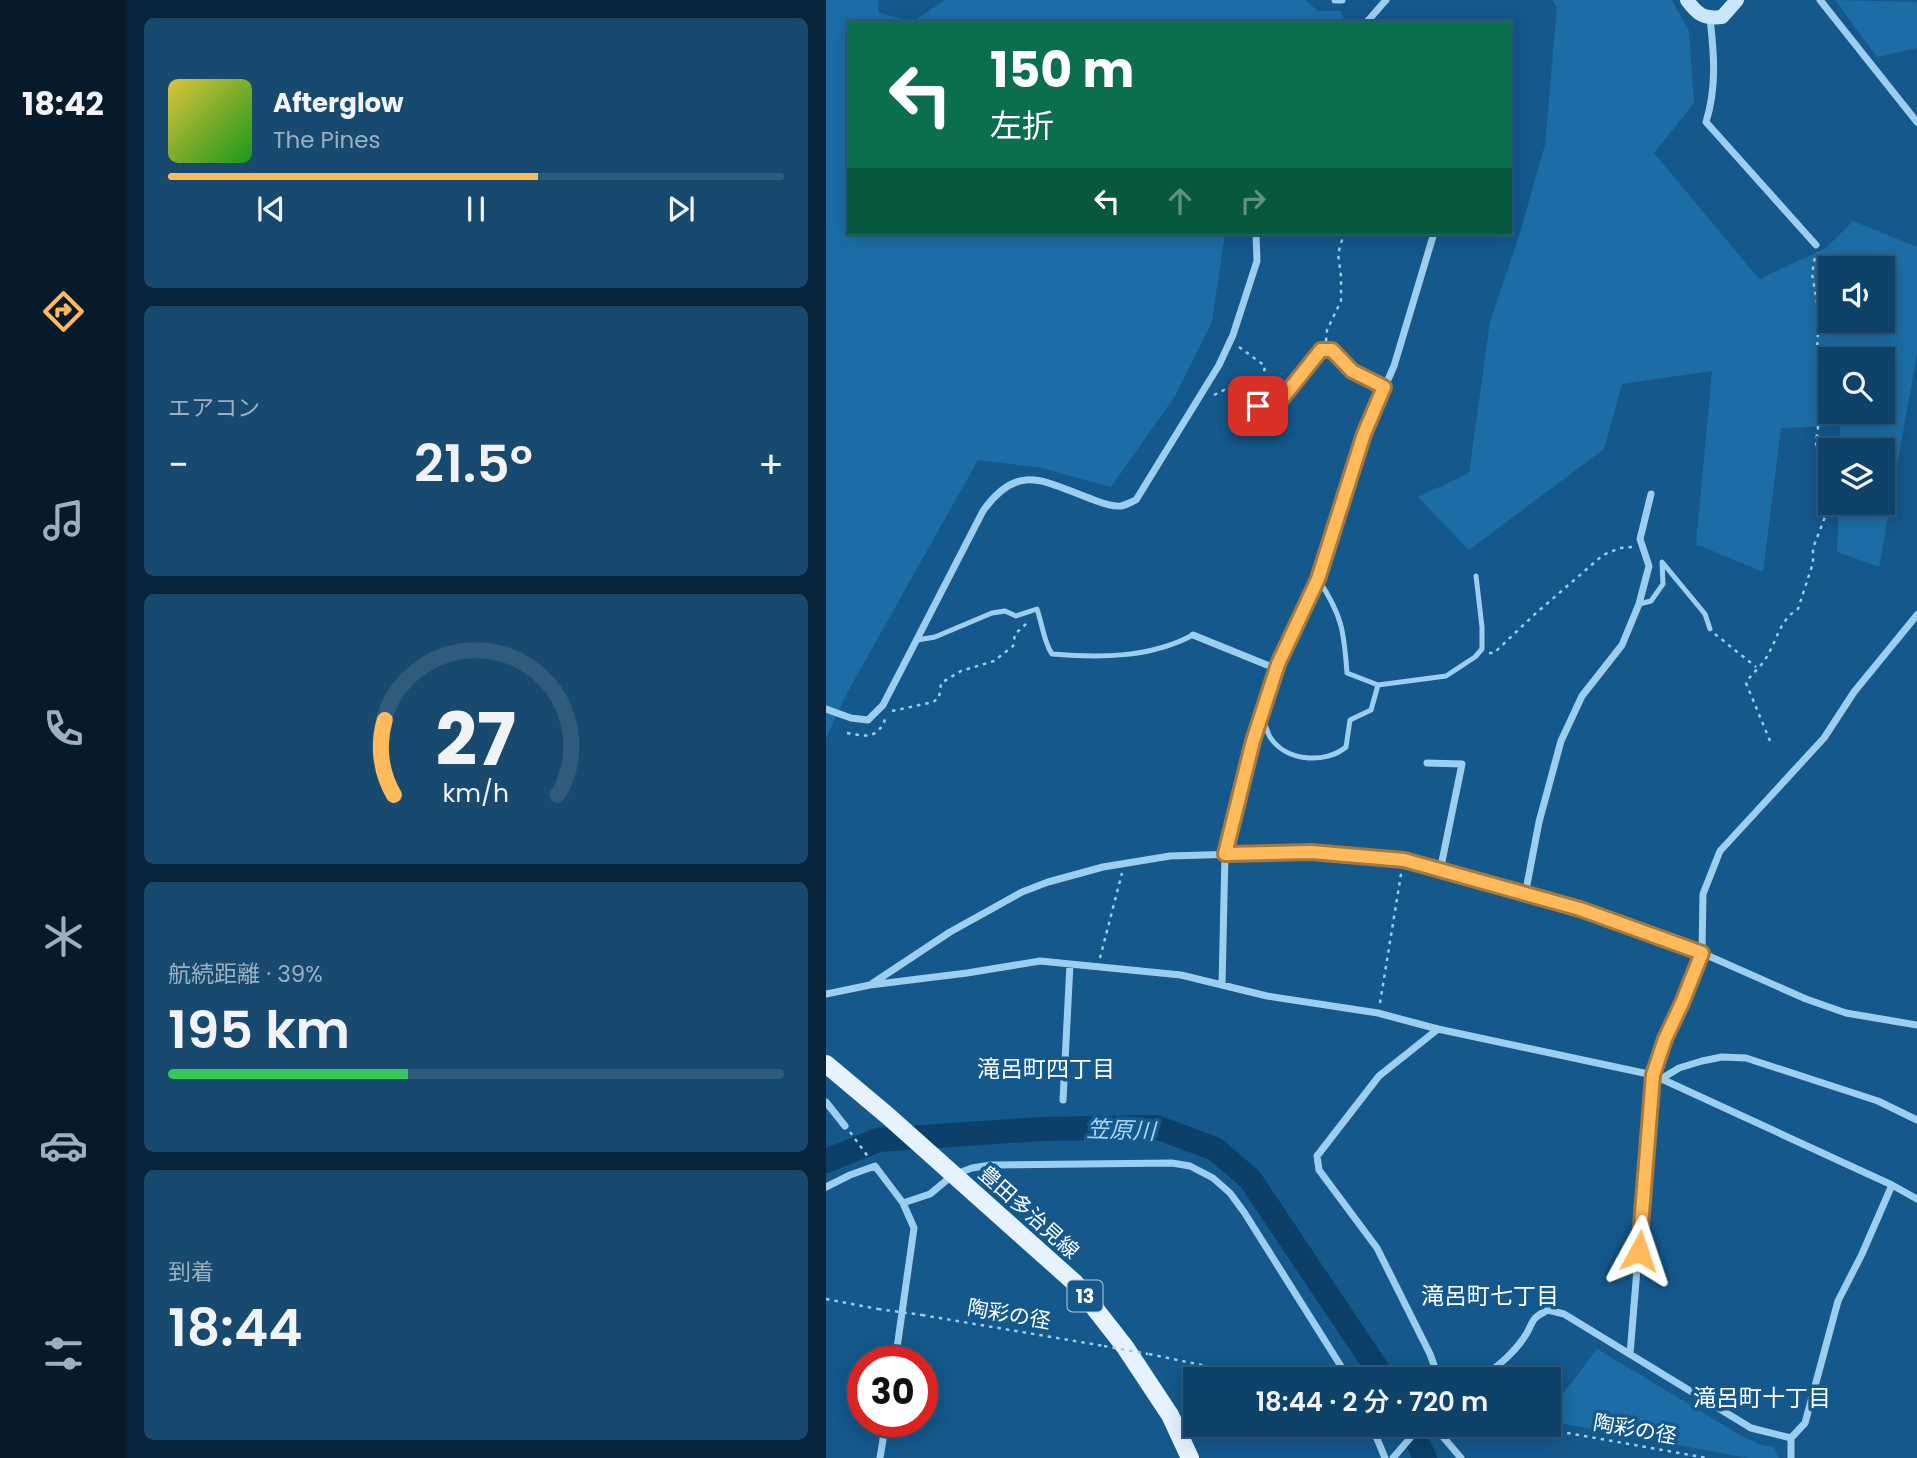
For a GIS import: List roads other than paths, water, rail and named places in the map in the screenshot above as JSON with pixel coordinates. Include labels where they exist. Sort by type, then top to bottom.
[{"type":"main road","name":"豊田多治見線","points":[[826,1064],[1075,1283],[1125,1347],[1170,1415],[1189,1458]]},
{"type":"street","points":[[1335,0],[1342,0]]},
{"type":"street","points":[[1368,21],[1386,0]]},
{"type":"street","points":[[1687,0],[1697,13],[1706,19],[1722,17],[1737,0]]},
{"type":"street","points":[[1820,0],[1917,122]]},
{"type":"street","points":[[1710,18],[1715,70],[1713,99],[1706,122],[1816,246]]},
{"type":"street","points":[[826,709],[851,718],[868,720],[883,705],[983,511],[995,494],[1012,483],[1031,478],[1104,504],[1119,507],[1136,500],[1230,342],[1257,261],[1256,235]]},
{"type":"street","points":[[1222,985],[1225,854],[1261,717],[1277,669],[1318,579],[1364,434],[1394,366],[1433,235]]},
{"type":"street","points":[[1258,406],[1263,412],[1273,410],[1321,350],[1332,350],[1352,371],[1384,387]]},
{"type":"street","points":[[1525,895],[1539,821],[1561,741],[1582,696],[1622,645],[1639,604],[1649,566],[1640,539],[1651,494]]},
{"type":"street","points":[[1630,1354],[1657,1077],[1665,1039],[1702,953],[1703,894],[1720,851],[1824,738],[1854,692],[1917,615]]},
{"type":"street","points":[[1193,635],[1277,669]]},
{"type":"street","points":[[1427,763],[1462,764],[1440,871]]},
{"type":"street","points":[[870,985],[950,932],[1022,892],[1048,882],[1125,863],[1170,856],[1311,852],[1404,860],[1580,909],[1702,953],[1806,999],[1846,1013],[1917,1025]]},
{"type":"street","points":[[826,994],[870,985],[1040,961],[1181,975],[1267,996],[1378,1013],[1438,1029],[1657,1077],[1917,1199]]},
{"type":"street","points":[[1063,1100],[1070,964]]},
{"type":"street","points":[[1435,1367],[1377,1248],[1318,1170],[1317,1156],[1379,1076],[1438,1029]]},
{"type":"street","points":[[1657,1077],[1702,1061],[1722,1057],[1746,1058],[1878,1101],[1917,1120]]},
{"type":"street","points":[[826,1102],[845,1126]]},
{"type":"street","points":[[903,1203],[930,1194],[948,1170],[991,1165],[1172,1163],[1203,1171],[1230,1193],[1244,1212],[1341,1367]]},
{"type":"street","points":[[826,1187],[875,1166],[903,1203],[914,1228],[898,1346]]},
{"type":"street","points":[[1791,1458],[1791,1438],[1805,1423],[1838,1301],[1892,1185]]},
{"type":"street","points":[[1495,1367],[1524,1338],[1533,1317],[1548,1310],[1564,1314],[1751,1428],[1791,1438]]},
{"type":"street","points":[[880,1458],[883,1437]]},
{"type":"street","points":[[1376,1437],[1385,1458]]},
{"type":"street","points":[[1393,1458],[1411,1437]]},
{"type":"street","points":[[1443,1437],[1461,1458]]},
{"type":"lane","points":[[1639,604],[1651,601],[1664,584],[1662,562],[1705,614],[1710,629]]},
{"type":"lane","points":[[1318,579],[1331,598],[1344,630],[1347,673],[1378,685],[1446,676],[1482,649],[1476,576]]},
{"type":"lane","points":[[917,640],[935,637],[992,613],[1005,611],[1016,616],[1037,609],[1046,647],[1052,654],[1100,658],[1115,656],[1173,644],[1193,635]]},
{"type":"lane","points":[[1261,717],[1267,725],[1270,737],[1295,755],[1315,760],[1339,753],[1346,747],[1350,720],[1371,710],[1378,685]]},
{"type":"waterway","name":"笠原川","points":[[826,1161],[878,1140],[1041,1129],[1156,1127],[1215,1149],[1250,1179],[1376,1367]]},
{"type":"waterway","name":"笠原川","points":[[1414,1437],[1425,1458]]},
{"type":"district","name":"滝呂町四丁目","points":[[1046,1069]]},
{"type":"district","name":"滝呂町七丁目","points":[[1490,1296]]},
{"type":"district","name":"滝呂町十丁目","points":[[1762,1398]]}]
